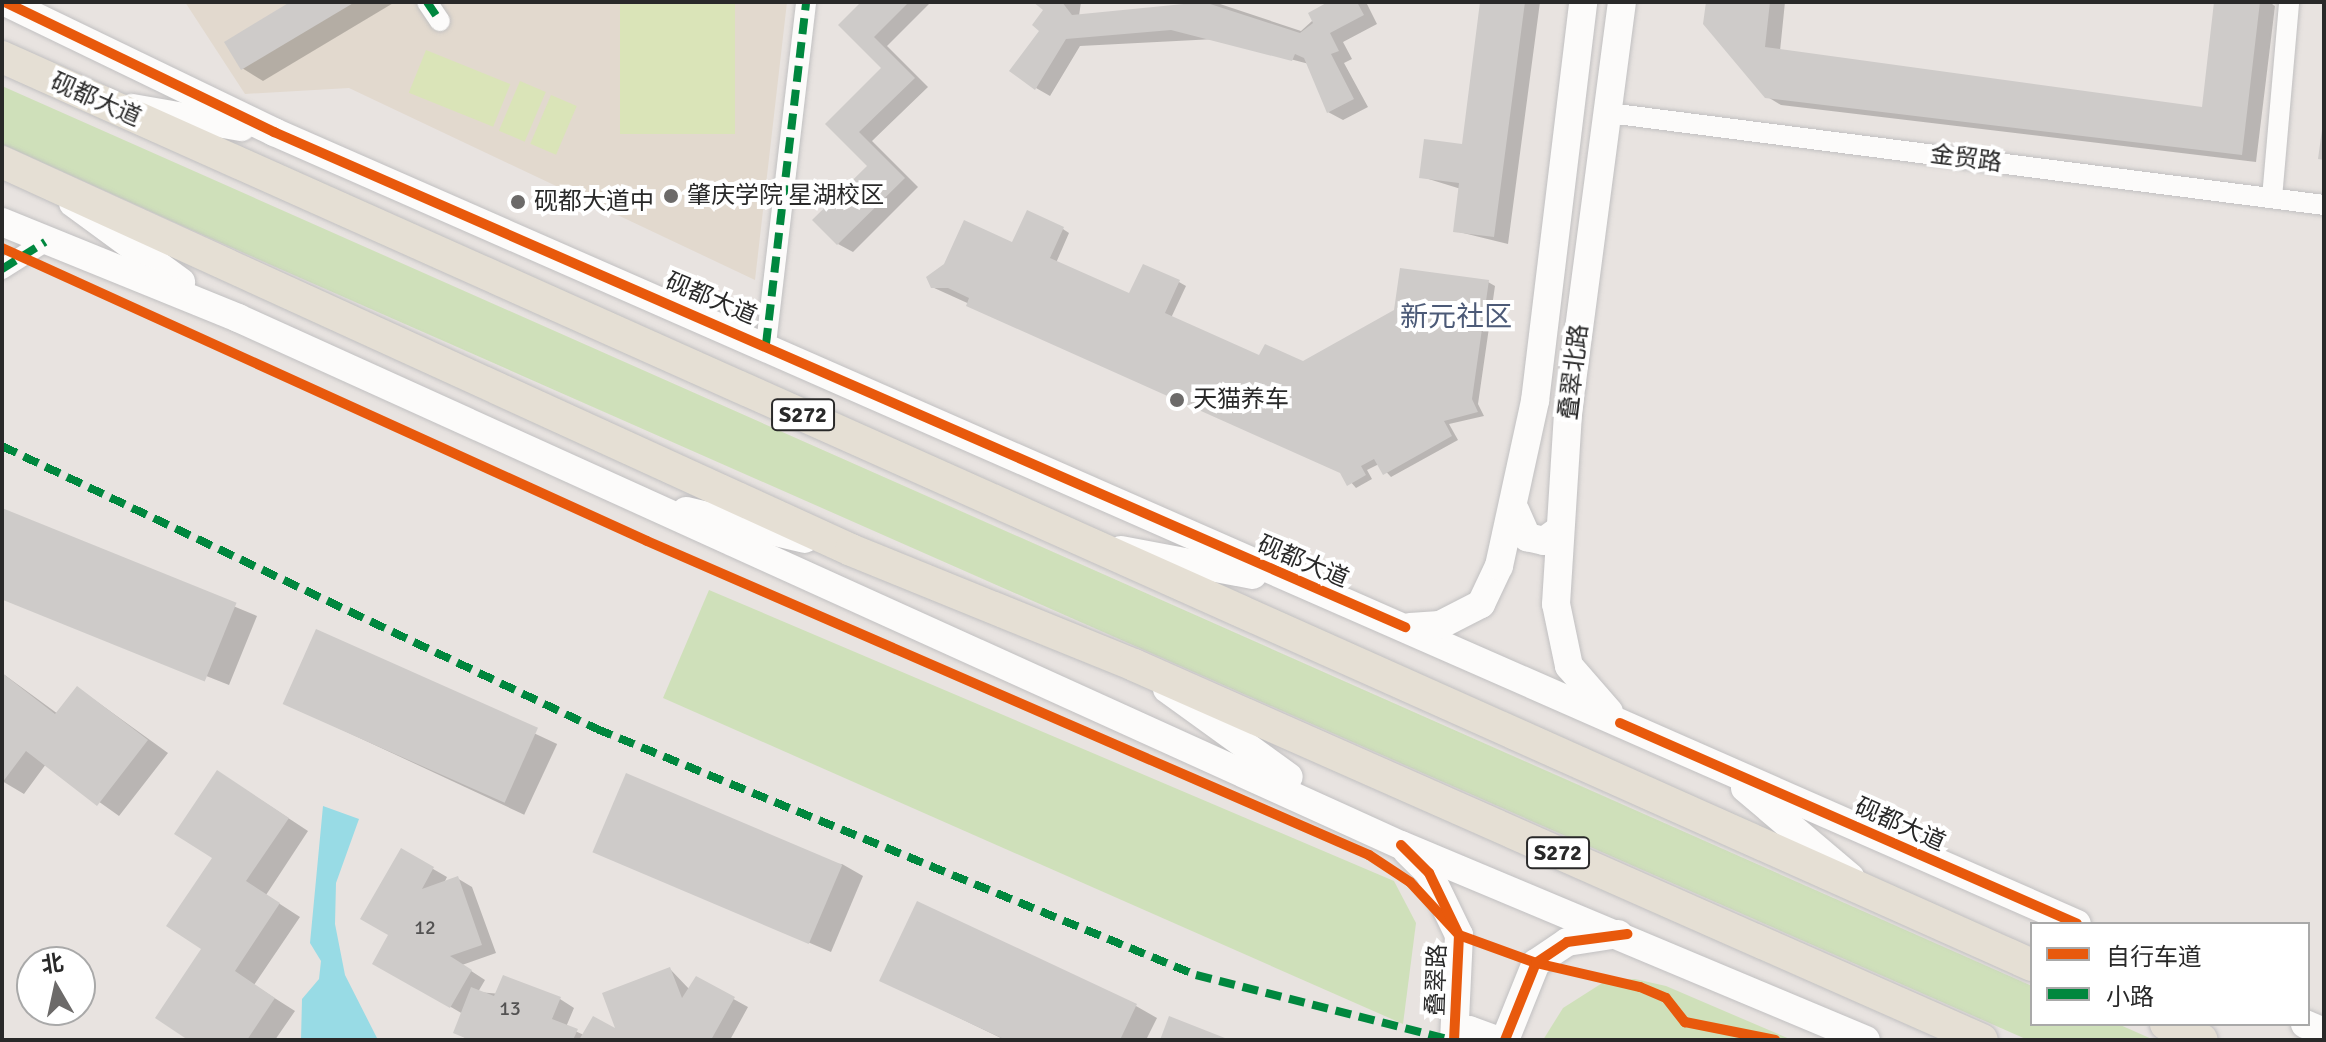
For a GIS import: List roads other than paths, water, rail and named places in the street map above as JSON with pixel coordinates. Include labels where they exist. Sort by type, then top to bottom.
[{"type":"main road","name":"砚都大道","points":[[2,57],[2030,964]]},
{"type":"main road","name":"S272","points":[[2,162],[851,550],[1134,665],[1982,1040]]},
{"type":"main road","points":[[2170,1026],[2202,1040]]},
{"type":"street","name":"砚都大道","points":[[5,2],[274,132],[766,344],[1300,584],[1405,627],[2072,922]]},
{"type":"street","points":[[427,2],[440,21]]},
{"type":"street","points":[[766,344],[806,2]]},
{"type":"street","name":"叠翠北路","points":[[1405,627],[1440,625],[1481,604],[1515,510],[1535,401],[1583,2]]},
{"type":"street","name":"叠翠北路","points":[[1620,723],[1584,687],[1558,637],[1558,531],[1622,2]]},
{"type":"street","points":[[2272,198],[2289,2]]},
{"type":"street","points":[[100,102],[274,132]]},
{"type":"street","name":"金贸路","points":[[1609,113],[2324,205]]},
{"type":"street","points":[[47,183],[143,258],[238,318]]},
{"type":"street","points":[[2,222],[238,318],[615,494],[1335,811],[1401,845],[1627,934],[1866,1040]]},
{"type":"street","points":[[2,269],[45,242]]},
{"type":"street","points":[[615,494],[851,550]]},
{"type":"street","points":[[1515,510],[1527,537],[1544,541],[1558,531]]},
{"type":"street","points":[[1096,545],[1300,584]]},
{"type":"street","points":[[1134,665],[1335,811]]},
{"type":"street","points":[[1722,768],[1866,891]]},
{"type":"street","name":"叠翠路","points":[[1401,845],[1429,873],[1459,935],[1455,1040]]},
{"type":"street","points":[[1505,1040],[1536,963],[1567,942],[1627,934]]},
{"type":"street","points":[[1455,1040],[1469,1030],[1496,1040]]},
{"type":"water","points":[[323,806],[359,819],[336,883],[335,924],[345,975],[378,1040],[301,1040],[302,999],[319,979],[321,961],[310,943]]},
{"type":"place","name":"肇庆学院 星湖校区","points":[[671,196]]},
{"type":"place","name":"砚都大道中","points":[[518,202]]},
{"type":"place","name":"天猫养车","points":[[1177,400]]},
{"type":"district","name":"新元社区","points":[[1456,317]]}]
